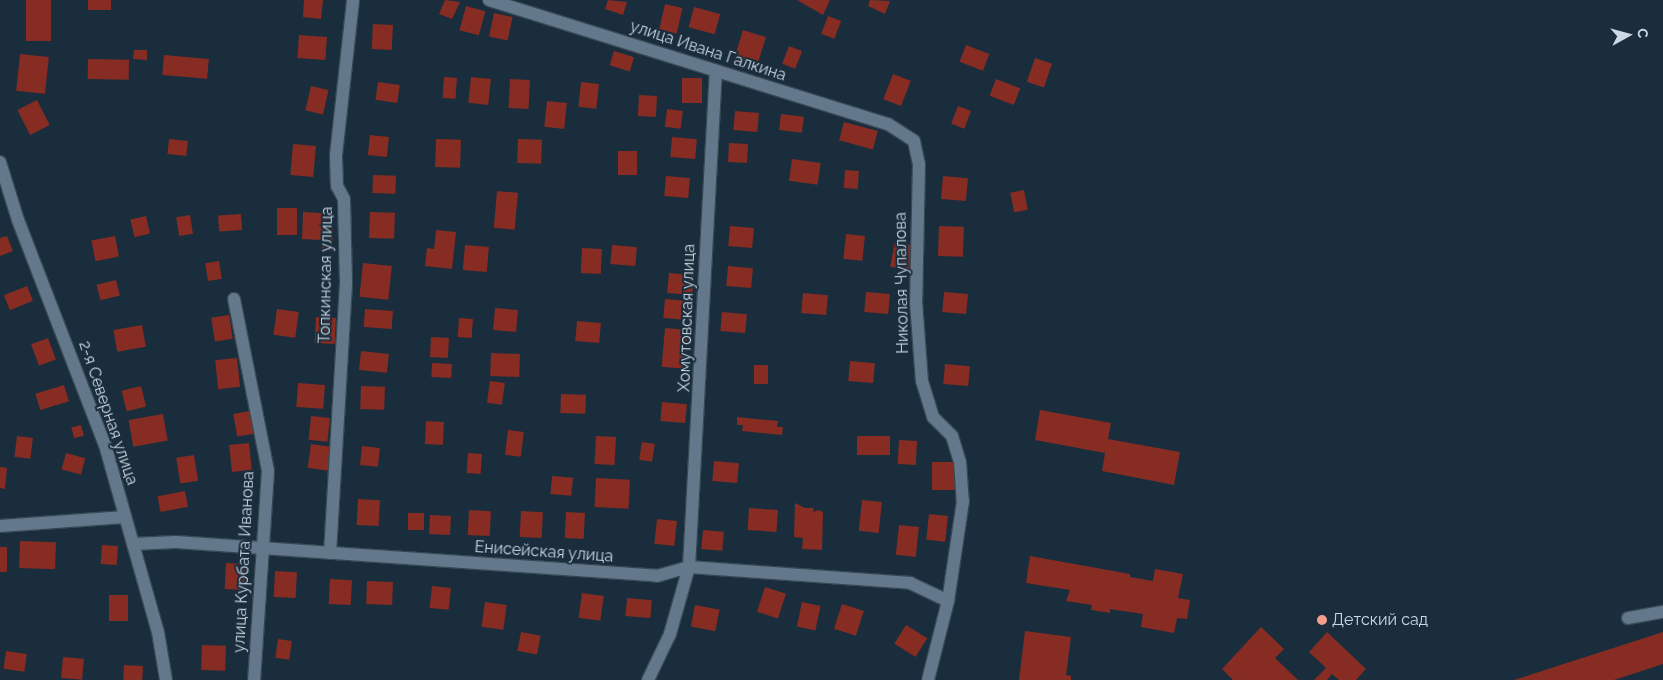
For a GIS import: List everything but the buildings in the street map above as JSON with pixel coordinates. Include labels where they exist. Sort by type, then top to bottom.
[{"type":"street","name":"Топкинская улица","points":[[330,553],[346,282],[344,199],[337,186],[336,155],[353,0]]},
{"type":"street","name":"улица Ивана Галкина","points":[[489,0],[888,124],[914,141]]},
{"type":"street","name":"Хомутовская улица","points":[[648,680],[670,634],[689,567],[716,71]]},
{"type":"street","name":"Николая Чупалова","points":[[914,141],[919,164],[916,302],[922,381],[928,408],[952,436],[960,462],[963,501],[948,601],[928,680]]},
{"type":"street","name":"2-я Северная улица","points":[[0,162],[18,220],[105,445],[158,632],[166,680]]},
{"type":"street","name":"улица Курбата Иванова","points":[[234,299],[268,471],[254,680]]},
{"type":"street","points":[[0,526],[125,517]]},
{"type":"street","name":"Енисейская улица","points":[[133,544],[176,542],[658,576],[689,567],[910,584],[948,601]]},
{"type":"street","points":[[1628,618],[1663,612]]},
{"type":"place","name":"Детский сад","points":[[1322,620]]}]
